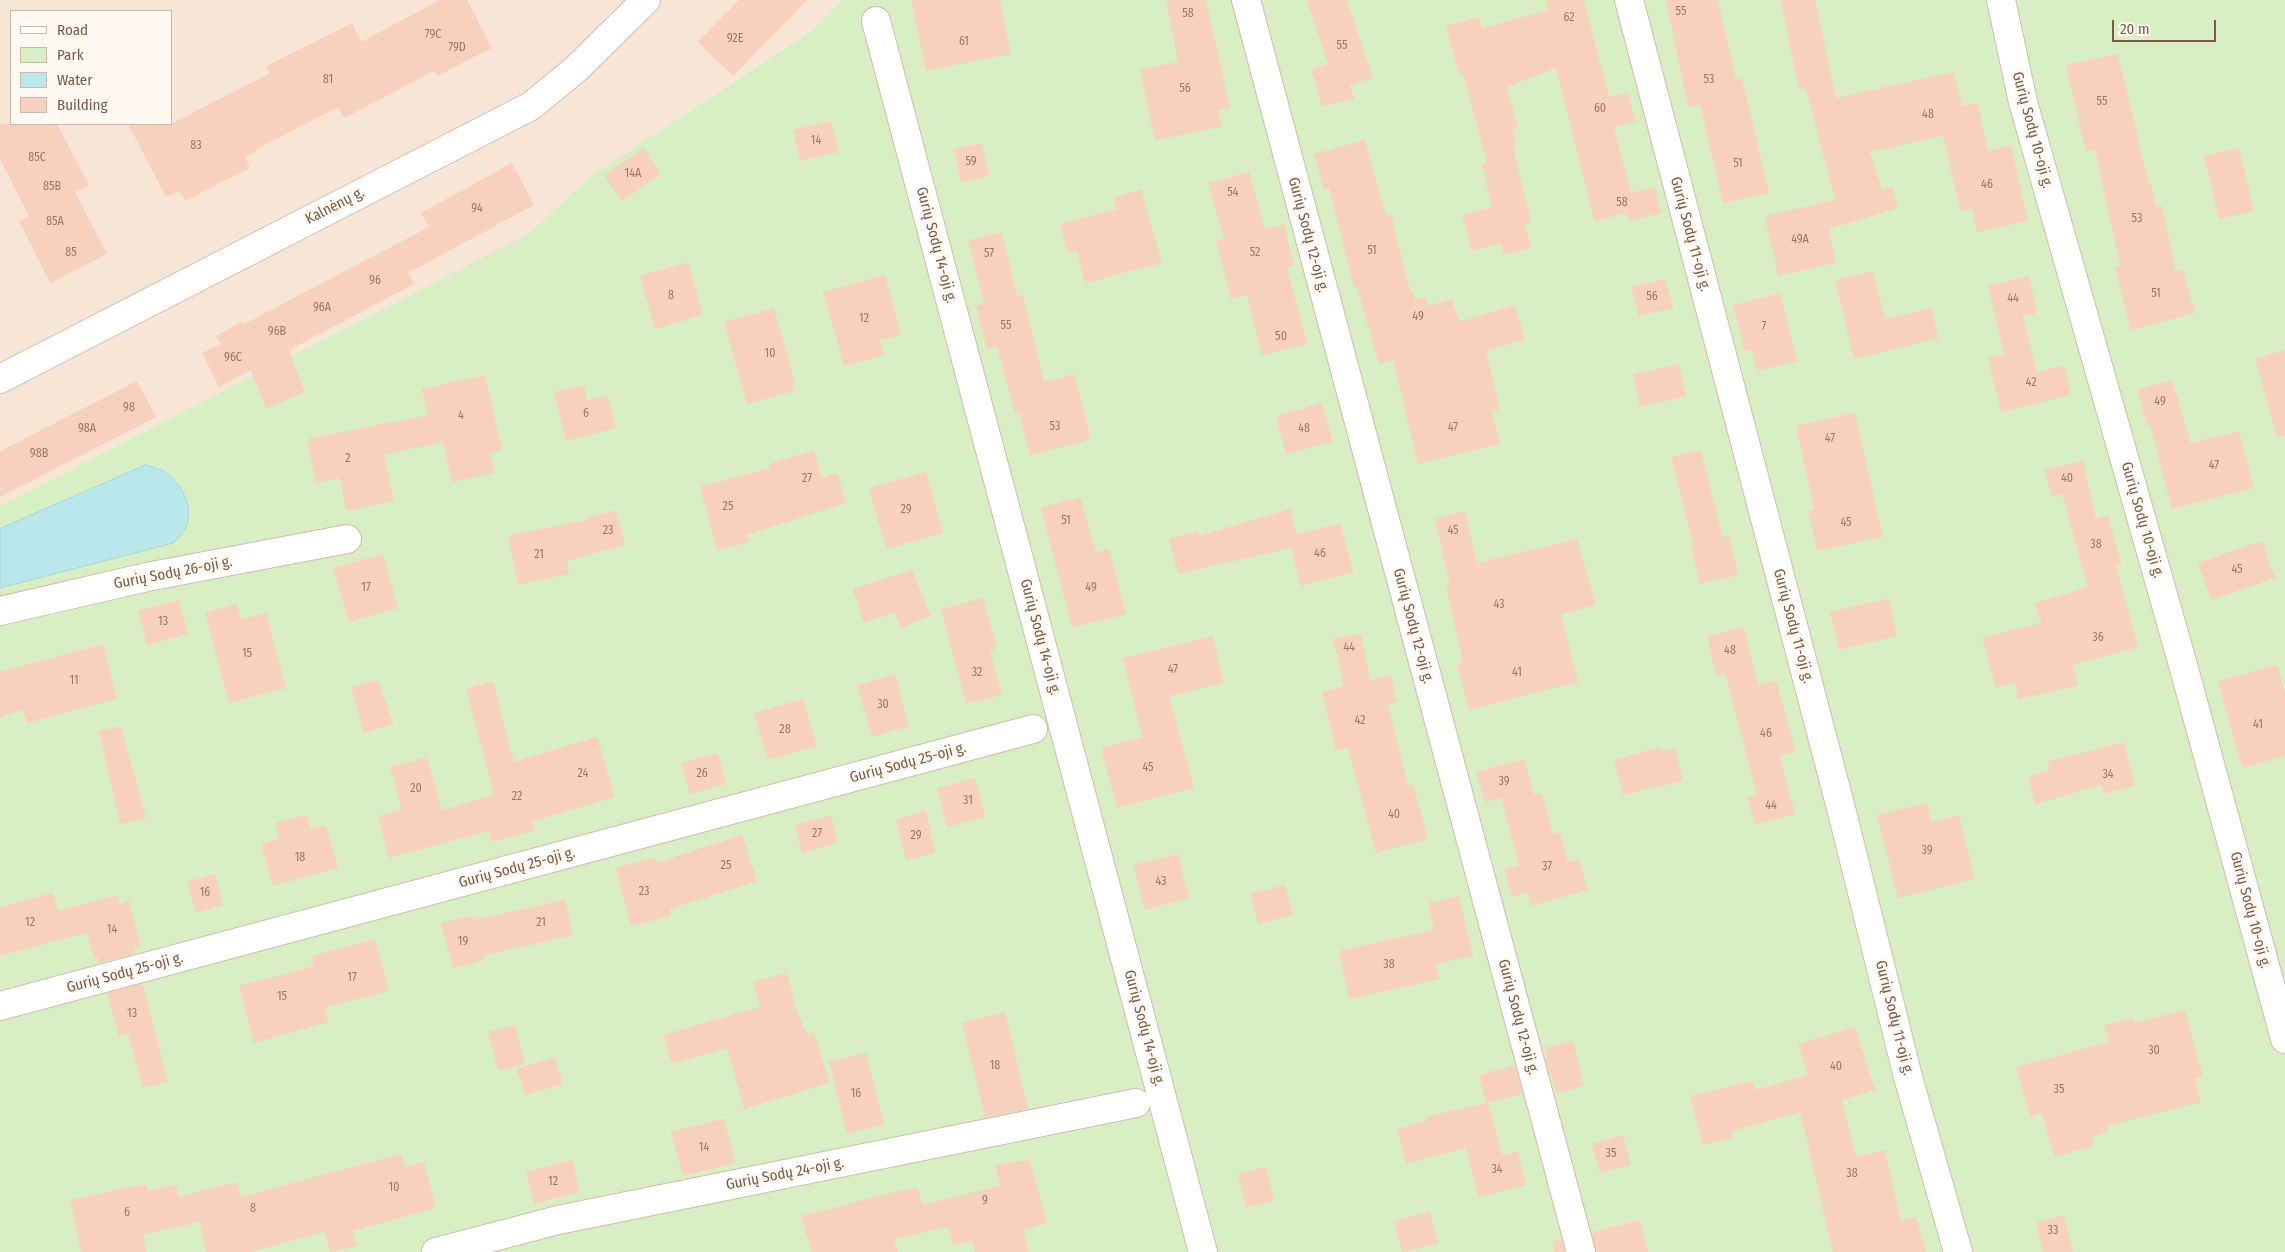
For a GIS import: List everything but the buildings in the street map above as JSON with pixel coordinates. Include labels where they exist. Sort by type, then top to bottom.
[{"type":"street","name":"Kalnėnų g.","points":[[0,379],[531,106],[576,69],[646,0]]},
{"type":"street","name":"Gurių Sodų 12-oji g.","points":[[1246,0],[1581,1252]]},
{"type":"street","name":"Gurių Sodų 11-oji g.","points":[[1629,0],[1843,816],[1908,1077],[1958,1252]]},
{"type":"street","name":"Gurių Sodų 10-oji g.","points":[[2001,0],[2023,102],[2183,664],[2285,1040]]},
{"type":"street","name":"Gurių Sodų 14-oji g.","points":[[876,21],[1203,1252]]},
{"type":"street","name":"Gurių Sodų 26-oji g.","points":[[0,611],[147,577],[347,539]]},
{"type":"street","name":"Gurių Sodų 25-oji g.","points":[[0,1006],[1033,729]]},
{"type":"street","name":"Gurių Sodų 24-oji g.","points":[[436,1252],[558,1220],[1136,1103]]},
{"type":"shaded area","points":[[0,0],[842,0],[807,34],[592,175],[528,234],[0,506]]},
{"type":"green space","points":[[842,0],[2285,0],[2285,1252],[0,1252],[0,506],[528,234],[592,175],[807,34]]},
{"type":"water","points":[[146,465],[163,471],[171,477],[185,496],[188,520],[185,529],[173,543],[0,588],[0,529]]}]
